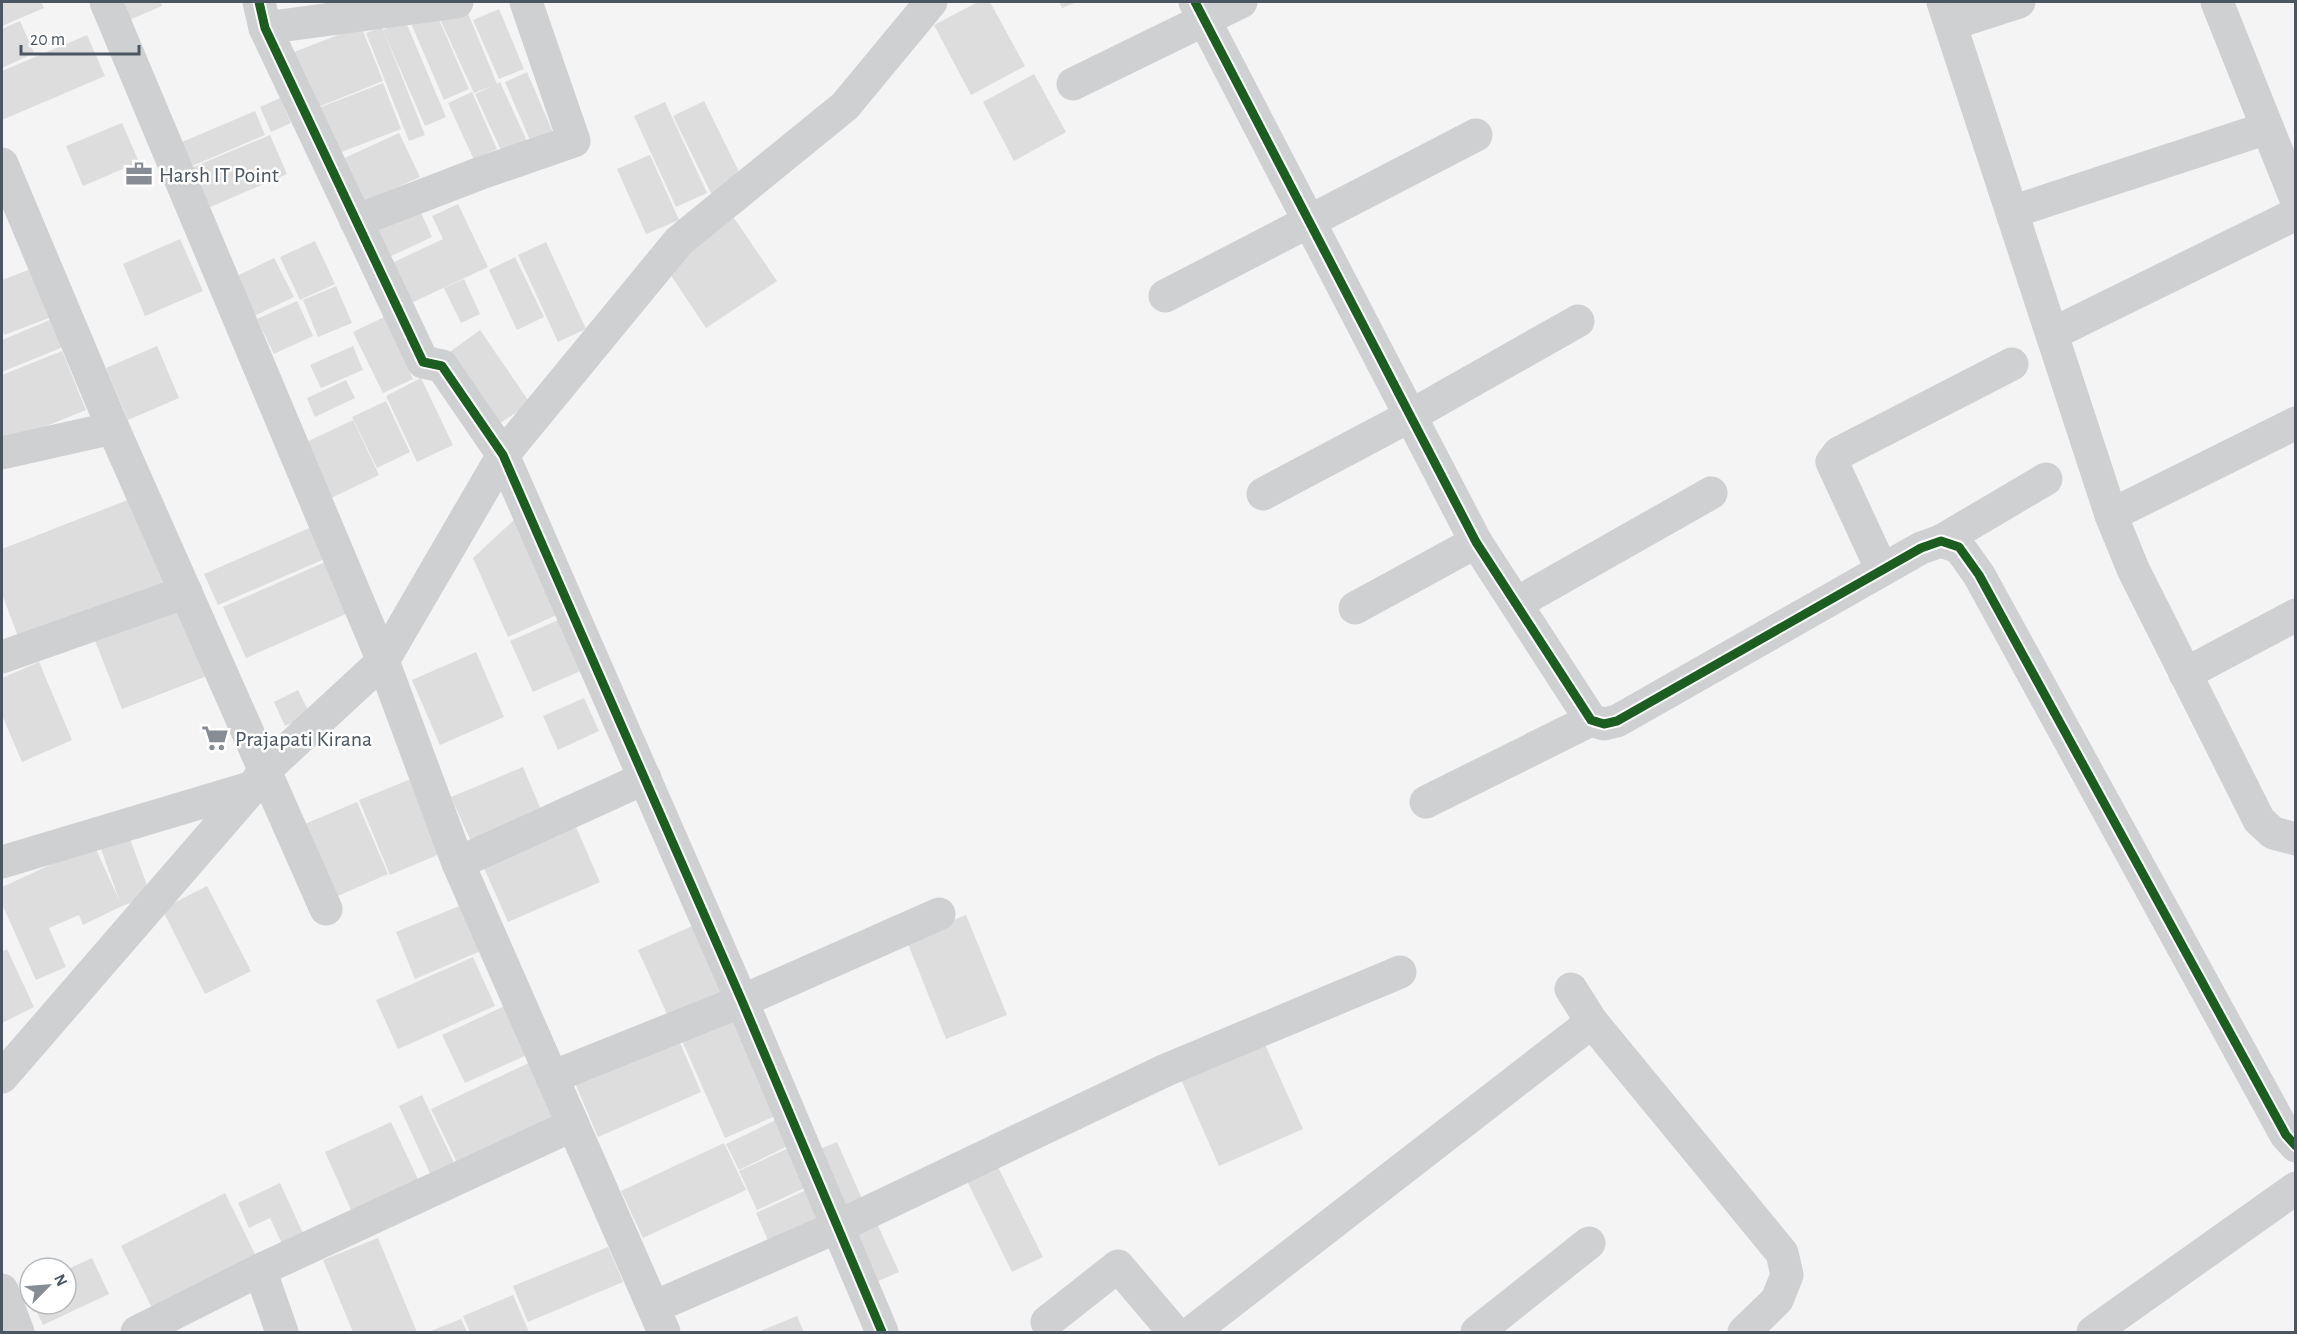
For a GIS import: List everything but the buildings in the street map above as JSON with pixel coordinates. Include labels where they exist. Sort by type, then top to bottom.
[{"type":"street","points":[[106,2],[383,661],[458,863],[659,1320],[837,1227],[1166,1070],[1400,972]]},
{"type":"street","points":[[457,2],[388,13],[262,15],[423,362],[442,366],[503,455],[742,1001],[882,1332]]},
{"type":"street","points":[[356,220],[480,173],[574,141],[526,2]]},
{"type":"street","points":[[2,1077],[259,779],[383,661],[503,455],[679,241],[845,106],[931,2]]},
{"type":"street","points":[[1073,84],[1200,11],[1241,2]]},
{"type":"street","points":[[2019,2],[1947,13],[2111,515],[2133,569],[2259,820],[2273,833],[2295,838]]},
{"type":"street","points":[[2217,2],[2295,199]]},
{"type":"street","points":[[1200,11],[1476,542],[1591,720],[1604,724],[1617,721],[1921,548],[1941,541],[2046,479]]},
{"type":"street","points":[[2012,212],[2267,128]]},
{"type":"street","points":[[1165,296],[1310,223],[1476,135]]},
{"type":"street","points":[[2,164],[113,428],[186,592],[259,779],[326,909]]},
{"type":"street","points":[[2052,334],[2295,214]]},
{"type":"street","points":[[1263,494],[1410,416],[1578,321]]},
{"type":"street","points":[[1882,570],[1832,462],[1839,453],[2012,364]]},
{"type":"street","points":[[2111,515],[2295,423]]},
{"type":"street","points":[[2,453],[113,428]]},
{"type":"street","points":[[1517,603],[1711,493]]},
{"type":"street","points":[[1941,541],[1959,547],[1980,574],[2286,1135],[2295,1146]]},
{"type":"street","points":[[1355,608],[1476,542]]},
{"type":"street","points":[[2,657],[186,592]]},
{"type":"street","points":[[2185,674],[2295,615]]},
{"type":"street","points":[[1426,802],[1591,720]]},
{"type":"street","points":[[458,863],[645,778]]},
{"type":"street","points":[[2,862],[259,779]]},
{"type":"street","points":[[552,1077],[742,1001],[939,914]]},
{"type":"street","points":[[1571,989],[1592,1022],[1782,1253],[1787,1275],[1778,1300],[1744,1332]]},
{"type":"street","points":[[1192,1332],[1592,1022]]},
{"type":"street","points":[[142,1331],[260,1270],[573,1125]]},
{"type":"street","points":[[2092,1332],[2295,1188]]},
{"type":"street","points":[[1477,1332],[1589,1243]]},
{"type":"street","points":[[1047,1322],[1118,1266],[1174,1332]]},
{"type":"street","points":[[260,1270],[282,1332]]},
{"type":"street","points":[[2,1290],[18,1332]]},
{"type":"cycle path","points":[[259,2],[265,28],[423,362],[442,366],[503,455],[742,1001],[882,1332]]},
{"type":"cycle path","points":[[1195,2],[1476,542],[1591,720],[1604,724],[1617,721],[1921,548],[1941,541],[1959,547],[1979,575],[2286,1135],[2296,1146]]},
{"type":"place","name":"Harsh IT Point","points":[[139,174]]},
{"type":"place","name":"Prajapati Kirana","points":[[215,738]]}]
